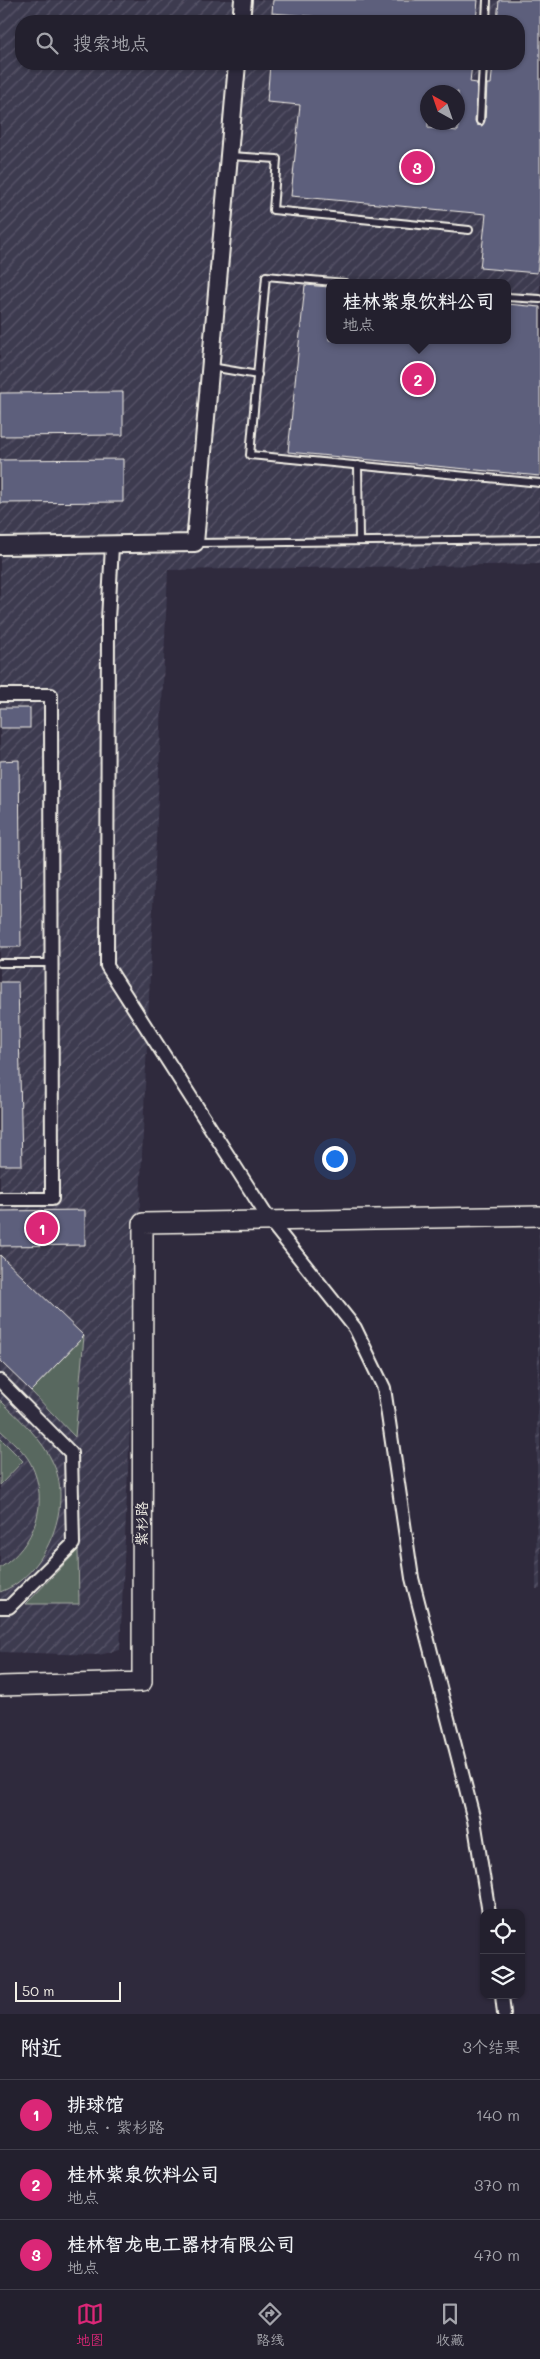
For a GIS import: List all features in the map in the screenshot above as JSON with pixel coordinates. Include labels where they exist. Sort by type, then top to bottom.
[{"type":"main road","points":[[270,1221],[540,1216]]},
{"type":"main road","name":"紫杉路","points":[[0,1686],[142,1682],[143,1223],[270,1221]]},
{"type":"street","points":[[242,15],[243,0]]},
{"type":"street","points":[[0,546],[112,546],[195,543],[236,70]]},
{"type":"street","points":[[112,546],[108,620],[107,966],[270,1221],[355,1328],[384,1388],[412,1578],[474,1820],[488,1909]]},
{"type":"street","points":[[0,695],[51,695],[52,1199],[0,1199]]},
{"type":"street","points":[[0,1382],[71,1453],[73,1544],[9,1607],[0,1607]]},
{"type":"street","points":[[502,1999],[504,2014]]},
{"type":"lane","points":[[486,15],[487,0]]},
{"type":"lane","points":[[480,121],[483,70]]},
{"type":"lane","points":[[229,156],[277,159],[273,210],[469,230]]},
{"type":"lane","points":[[326,281],[266,276],[250,455],[540,483]]},
{"type":"lane","points":[[511,296],[540,299]]},
{"type":"lane","points":[[210,366],[258,375]]},
{"type":"lane","points":[[358,465],[359,541]]},
{"type":"lane","points":[[195,543],[540,539]]},
{"type":"lane","points":[[0,963],[51,963]]},
{"type":"shaded area","points":[[0,0],[540,0],[540,564],[168,570],[120,1650],[99,1655],[0,1652]]},
{"type":"shaded area","points":[[539,1221],[540,1589],[536,1589]]},
{"type":"green space","points":[[84,1336],[75,1437],[31,1391]]},
{"type":"green space","points":[[0,1400],[44,1447],[54,1465],[59,1482],[60,1501],[51,1539],[42,1556],[16,1584],[0,1592],[0,1568],[22,1548],[30,1535],[36,1522],[39,1508],[39,1493],[37,1479],[28,1459],[0,1430]]},
{"type":"green space","points":[[0,1438],[23,1461],[0,1485]]},
{"type":"green space","points":[[78,1550],[79,1604],[26,1604]]},
{"type":"building","points":[[273,0],[478,0],[477,15],[296,15],[272,13]]},
{"type":"building","points":[[499,0],[540,0],[540,246],[537,273],[480,268],[486,214],[291,196],[300,105],[267,102],[270,70],[471,70],[470,82],[477,83],[475,121],[477,125],[482,126],[485,121],[487,84],[491,84],[492,70],[525,70],[525,15],[498,15]]},
{"type":"building","points":[[305,285],[326,287],[326,344],[511,344],[511,304],[540,307],[540,476],[288,452]]},
{"type":"building","points":[[123,392],[123,435],[0,436],[0,393]]},
{"type":"building","points":[[123,459],[123,502],[0,503],[0,460]]},
{"type":"building","points":[[0,708],[30,708],[30,728],[0,728]]},
{"type":"building","points":[[19,760],[21,947],[0,947],[0,761]]},
{"type":"building","points":[[0,982],[18,982],[22,1165],[0,1165]]},
{"type":"building","points":[[85,1210],[85,1245],[0,1246],[0,1211]]},
{"type":"building","points":[[0,1255],[84,1336],[31,1391],[0,1361]]},
{"type":"place","name":"桂林智龙电工器材有限公司","points":[[417,167]]},
{"type":"place","name":"桂林紫泉饮料公司","points":[[418,379]]},
{"type":"place","name":"排球馆","points":[[42,1228]]}]
